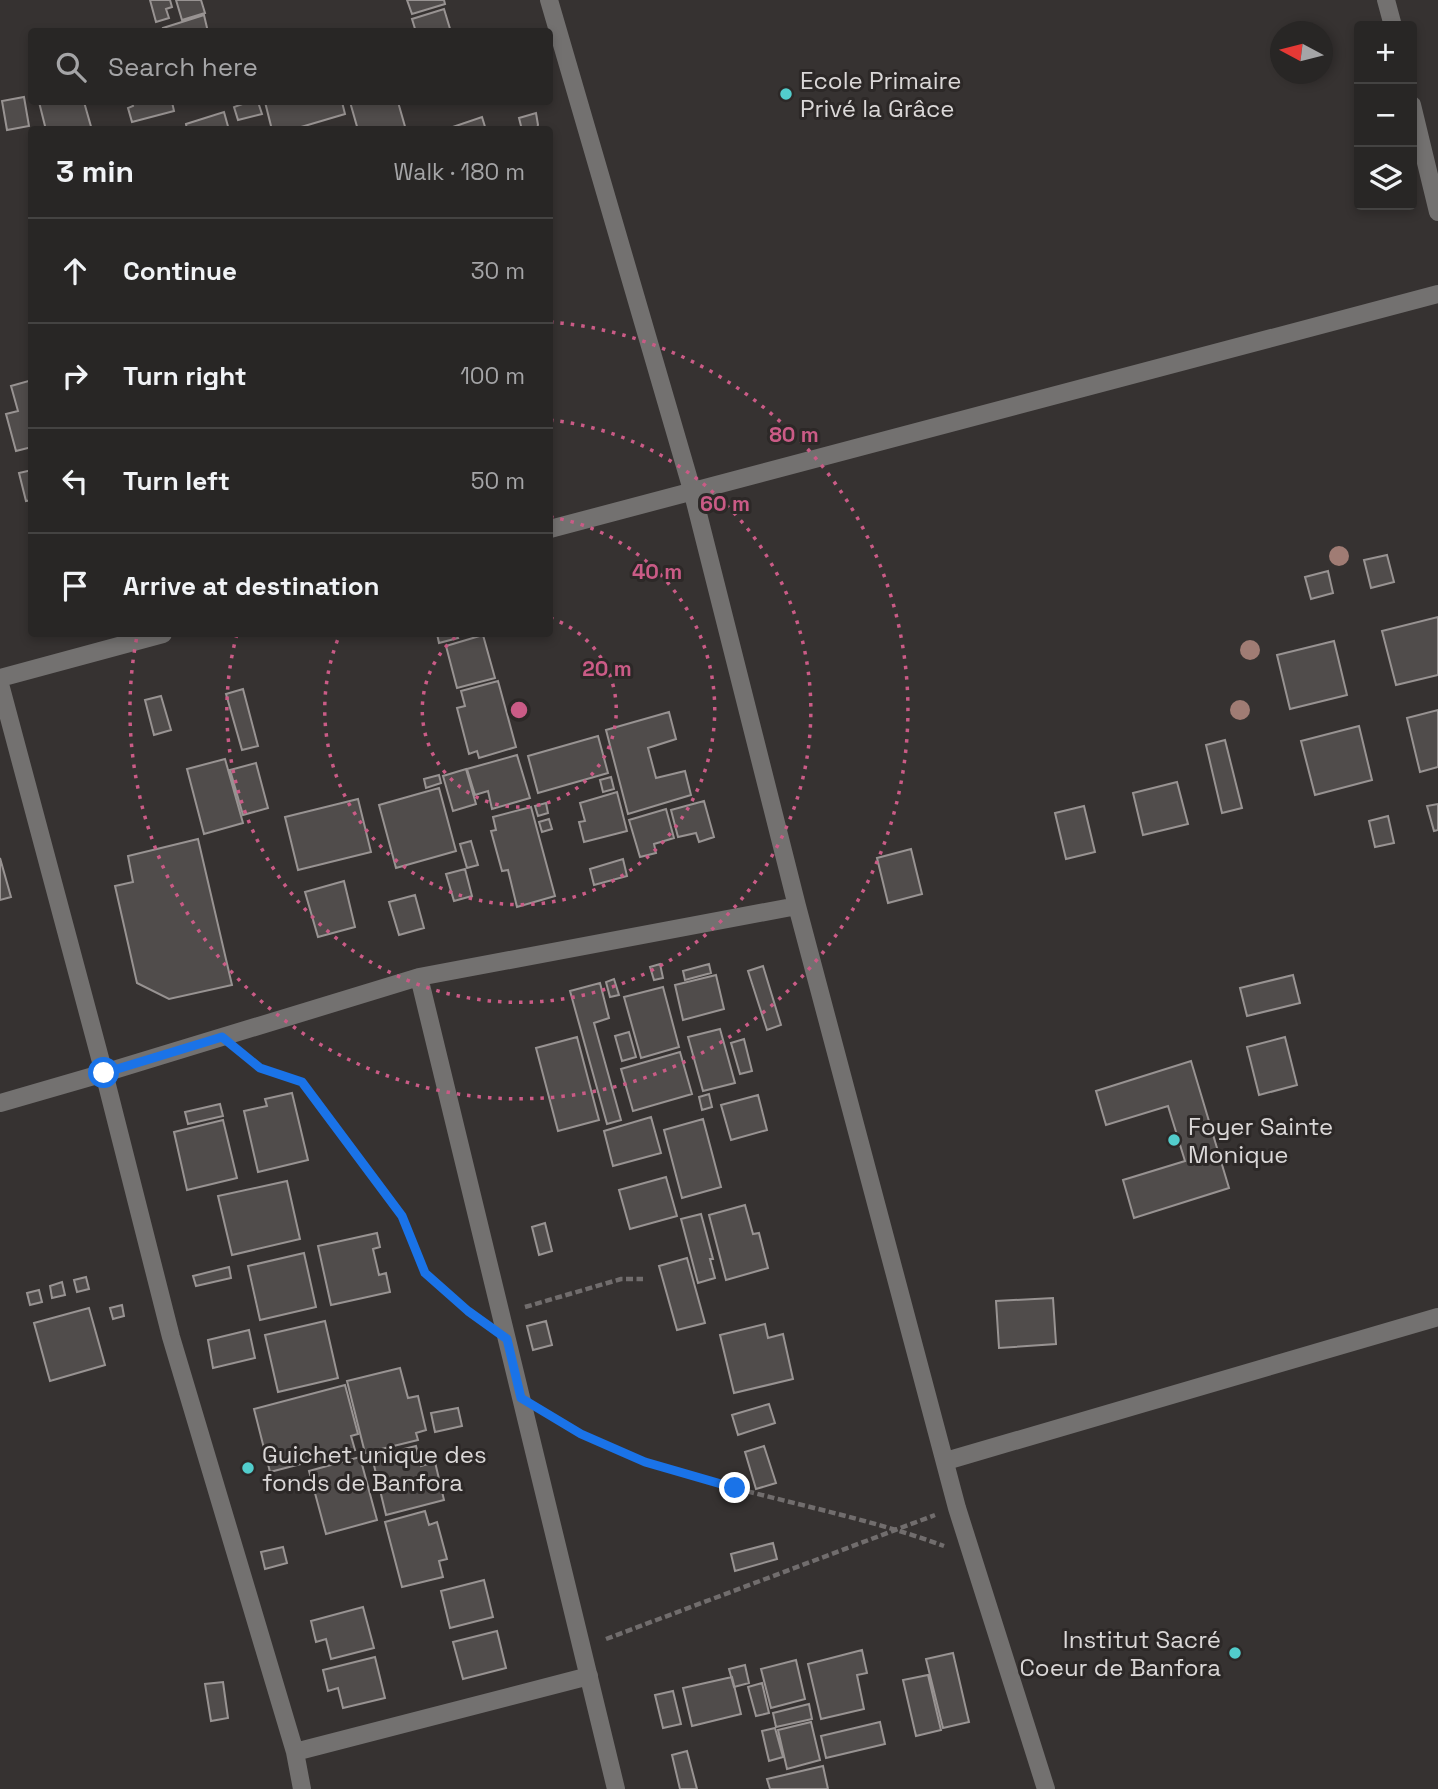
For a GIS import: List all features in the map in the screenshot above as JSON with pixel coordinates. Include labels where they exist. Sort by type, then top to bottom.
[{"type":"street","points":[[549,0],[692,490],[797,906],[957,1507],[1046,1789]]},
{"type":"street","points":[[1386,0],[1391,21]]},
{"type":"street","points":[[1417,126],[1438,212]]},
{"type":"street","points":[[553,528],[1438,294]]},
{"type":"street","points":[[0,678],[152,637]]},
{"type":"street","points":[[0,684],[171,1336],[295,1752],[302,1789]]},
{"type":"street","points":[[0,1102],[104,1073],[419,976],[797,906]]},
{"type":"street","points":[[419,976],[616,1789]]},
{"type":"street","points":[[946,1461],[1438,1317]]},
{"type":"street","points":[[295,1752],[589,1676]]},
{"type":"path","points":[[222,1037],[260,1068],[302,1082],[402,1216],[425,1273],[468,1311],[507,1339]]},
{"type":"path","points":[[500,1314],[621,1279],[643,1279]]},
{"type":"path","points":[[521,1398],[581,1434],[645,1462],[735,1488],[895,1528],[974,1557]]},
{"type":"path","points":[[582,1648],[895,1528],[957,1507]]},
{"type":"building","points":[[150,0],[170,0],[172,7],[166,9],[169,18],[156,22]]},
{"type":"building","points":[[176,0],[201,0],[205,13],[182,20]]},
{"type":"building","points":[[407,0],[444,0],[445,4],[412,14]]},
{"type":"building","points":[[444,9],[450,28],[415,28],[412,19]]},
{"type":"building","points":[[204,15],[207,28],[163,28]]},
{"type":"building","points":[[24,97],[29,126],[7,130],[2,101]]},
{"type":"building","points":[[40,105],[85,105],[91,126],[45,126]]},
{"type":"building","points":[[173,105],[174,111],[132,122],[128,108]]},
{"type":"building","points":[[259,105],[262,114],[238,120],[234,107]]},
{"type":"building","points":[[266,105],[343,105],[345,114],[304,126],[271,126]]},
{"type":"building","points":[[351,105],[399,105],[405,126],[357,126]]},
{"type":"building","points":[[224,112],[228,126],[186,126]]},
{"type":"building","points":[[536,113],[538,125],[521,126],[519,118]]},
{"type":"building","points":[[482,117],[485,126],[456,126]]},
{"type":"building","points":[[28,381],[28,448],[16,451],[6,414],[18,411],[11,386]]},
{"type":"building","points":[[28,471],[28,501],[26,501],[19,473]]},
{"type":"building","points":[[1387,555],[1394,582],[1371,588],[1364,560]]},
{"type":"building","points":[[1328,571],[1333,593],[1311,599],[1305,577]]},
{"type":"building","points":[[1438,617],[1438,675],[1396,685],[1382,631]]},
{"type":"building","points":[[438,637],[458,638],[439,643]]},
{"type":"building","points":[[484,637],[495,678],[457,688],[446,646]]},
{"type":"building","points":[[1334,641],[1347,695],[1290,709],[1277,655]]},
{"type":"building","points":[[498,681],[516,747],[479,758],[477,751],[469,754],[457,708],[465,706],[461,691]]},
{"type":"building","points":[[243,689],[258,746],[242,750],[226,694]]},
{"type":"building","points":[[161,696],[171,730],[154,735],[145,700]]},
{"type":"building","points":[[1438,710],[1438,767],[1420,772],[1407,718]]},
{"type":"building","points":[[669,712],[676,739],[648,748],[656,778],[685,771],[691,795],[628,814],[606,730]]},
{"type":"building","points":[[1359,726],[1372,780],[1315,795],[1301,741]]},
{"type":"building","points":[[598,736],[608,773],[538,793],[528,756]]},
{"type":"building","points":[[1225,740],[1242,808],[1222,813],[1206,745]]},
{"type":"building","points":[[517,755],[530,798],[492,809],[488,791],[475,795],[467,769]]},
{"type":"building","points":[[225,759],[243,823],[204,834],[187,769]]},
{"type":"building","points":[[256,763],[268,808],[243,815],[230,770]]},
{"type":"building","points":[[466,769],[476,804],[453,811],[443,776]]},
{"type":"building","points":[[439,775],[441,783],[426,788],[424,779]]},
{"type":"building","points":[[611,777],[614,789],[603,792],[600,780]]},
{"type":"building","points":[[1177,782],[1188,824],[1143,835],[1133,793]]},
{"type":"building","points":[[439,788],[456,851],[396,868],[379,805]]},
{"type":"building","points":[[617,792],[627,831],[584,842],[579,822],[585,821],[580,803]]},
{"type":"building","points":[[358,799],[371,852],[298,870],[285,817]]},
{"type":"building","points":[[704,801],[714,837],[699,842],[696,833],[678,837],[671,810]]},
{"type":"building","points":[[546,803],[548,813],[538,816],[535,806]]},
{"type":"building","points":[[1438,804],[1438,830],[1434,831],[1427,806]]},
{"type":"building","points":[[1084,806],[1095,852],[1066,859],[1055,813]]},
{"type":"building","points":[[531,807],[555,896],[517,907],[508,870],[502,871],[491,831],[496,830],[493,817]]},
{"type":"building","points":[[666,809],[674,838],[654,844],[656,853],[640,857],[629,820]]},
{"type":"building","points":[[1388,816],[1394,843],[1375,847],[1369,821]]},
{"type":"building","points":[[549,819],[552,829],[542,832],[539,822]]},
{"type":"building","points":[[198,839],[232,985],[169,999],[137,983],[115,886],[133,882],[128,856]]},
{"type":"building","points":[[471,841],[478,865],[467,868],[460,844]]},
{"type":"building","points":[[911,849],[922,894],[888,903],[877,858]]},
{"type":"building","points":[[0,858],[11,897],[0,900]]},
{"type":"building","points":[[623,859],[627,876],[594,885],[590,869]]},
{"type":"building","points":[[465,869],[472,896],[454,901],[446,874]]},
{"type":"building","points":[[344,881],[355,927],[318,937],[305,892]]},
{"type":"building","points":[[415,895],[424,928],[399,935],[389,902]]},
{"type":"building","points":[[660,964],[663,978],[654,980],[650,967]]},
{"type":"building","points":[[709,964],[711,973],[685,980],[683,971]]},
{"type":"building","points":[[763,966],[781,1025],[767,1030],[748,971]]},
{"type":"building","points":[[716,975],[724,1009],[683,1020],[675,985]]},
{"type":"building","points":[[1293,975],[1300,1003],[1247,1016],[1240,988]]},
{"type":"building","points":[[614,979],[619,995],[610,997],[606,982]]},
{"type":"building","points":[[600,983],[609,1018],[594,1023],[621,1120],[607,1124],[570,991]]},
{"type":"building","points":[[663,987],[679,1047],[641,1058],[624,997]]},
{"type":"building","points":[[720,1029],[735,1083],[703,1091],[688,1037]]},
{"type":"building","points":[[629,1032],[636,1057],[622,1061],[615,1036]]},
{"type":"building","points":[[577,1037],[599,1120],[558,1131],[536,1048]]},
{"type":"building","points":[[1285,1037],[1297,1085],[1259,1095],[1247,1047]]},
{"type":"building","points":[[744,1039],[752,1071],[740,1074],[731,1043]]},
{"type":"building","points":[[680,1052],[692,1094],[633,1111],[621,1069]]},
{"type":"building","points":[[1191,1061],[1229,1188],[1134,1218],[1123,1180],[1185,1161],[1168,1106],[1106,1125],[1096,1091]]},
{"type":"building","points":[[292,1093],[308,1160],[258,1172],[244,1111],[267,1106],[265,1099]]},
{"type":"building","points":[[709,1094],[712,1107],[702,1110],[699,1097]]},
{"type":"building","points":[[758,1095],[767,1130],[731,1140],[721,1105]]},
{"type":"building","points":[[220,1104],[223,1116],[188,1124],[185,1112]]},
{"type":"building","points":[[651,1117],[661,1153],[613,1166],[604,1131]]},
{"type":"building","points":[[703,1119],[721,1187],[682,1198],[664,1130]]},
{"type":"building","points":[[223,1120],[237,1178],[187,1190],[174,1132]]},
{"type":"building","points":[[666,1177],[677,1216],[630,1229],[619,1190]]},
{"type":"building","points":[[287,1181],[300,1239],[232,1255],[218,1196]]},
{"type":"building","points":[[745,1205],[753,1234],[759,1233],[768,1268],[726,1280],[709,1215]]},
{"type":"building","points":[[701,1214],[713,1259],[710,1259],[715,1278],[698,1283],[681,1219]]},
{"type":"building","points":[[545,1223],[552,1251],[539,1255],[532,1227]]},
{"type":"building","points":[[377,1233],[380,1247],[373,1249],[379,1275],[386,1273],[390,1292],[331,1305],[318,1246]]},
{"type":"building","points":[[304,1253],[316,1307],[260,1320],[248,1266]]},
{"type":"building","points":[[687,1258],[705,1323],[677,1330],[659,1266]]},
{"type":"building","points":[[229,1267],[231,1278],[196,1286],[193,1276]]},
{"type":"building","points":[[86,1277],[89,1289],[77,1292],[74,1280]]},
{"type":"building","points":[[62,1282],[65,1295],[52,1298],[50,1286]]},
{"type":"building","points":[[39,1290],[42,1302],[30,1305],[27,1293]]},
{"type":"building","points":[[1053,1298],[1056,1344],[999,1348],[996,1301]]},
{"type":"building","points":[[122,1305],[124,1316],[113,1319],[110,1308]]},
{"type":"building","points":[[89,1308],[105,1365],[50,1381],[34,1323]]},
{"type":"building","points":[[325,1321],[338,1378],[278,1392],[265,1335]]},
{"type":"building","points":[[546,1321],[552,1345],[533,1350],[527,1326]]},
{"type":"building","points":[[765,1324],[768,1338],[783,1334],[793,1379],[734,1393],[720,1335]]},
{"type":"building","points":[[249,1330],[255,1358],[213,1368],[208,1340]]},
{"type":"building","points":[[400,1368],[408,1398],[418,1396],[426,1430],[416,1433],[418,1440],[365,1453],[347,1381]]},
{"type":"building","points":[[345,1385],[358,1434],[351,1436],[355,1450],[270,1472],[254,1409]]},
{"type":"building","points":[[769,1404],[775,1423],[738,1435],[732,1415]]},
{"type":"building","points":[[458,1408],[462,1426],[435,1432],[431,1413]]},
{"type":"building","points":[[416,1446],[421,1466],[435,1462],[444,1500],[386,1515],[372,1457]]},
{"type":"building","points":[[764,1446],[776,1483],[756,1489],[745,1452]]},
{"type":"building","points":[[360,1457],[377,1520],[326,1534],[309,1471]]},
{"type":"building","points":[[425,1511],[429,1525],[437,1522],[447,1559],[439,1561],[443,1577],[402,1587],[385,1522]]},
{"type":"building","points":[[773,1543],[777,1559],[735,1571],[731,1554]]},
{"type":"building","points":[[283,1547],[287,1563],[265,1569],[261,1552]]},
{"type":"building","points":[[484,1580],[493,1617],[450,1628],[441,1591]]},
{"type":"building","points":[[363,1607],[374,1648],[331,1659],[326,1639],[316,1642],[311,1621]]},
{"type":"building","points":[[497,1631],[506,1668],[463,1679],[453,1642]]},
{"type":"building","points":[[862,1650],[867,1673],[857,1675],[864,1709],[821,1719],[808,1664]]},
{"type":"building","points":[[953,1653],[969,1722],[943,1728],[926,1659]]},
{"type":"building","points":[[375,1657],[385,1698],[343,1708],[338,1688],[328,1691],[323,1670]]},
{"type":"building","points":[[796,1660],[805,1699],[771,1708],[761,1669]]},
{"type":"building","points":[[745,1665],[749,1683],[734,1687],[729,1669]]},
{"type":"building","points":[[928,1675],[941,1730],[916,1736],[903,1680]]},
{"type":"building","points":[[732,1677],[741,1714],[692,1726],[683,1688]]},
{"type":"building","points":[[223,1682],[228,1718],[211,1721],[205,1684]]},
{"type":"building","points":[[762,1683],[769,1713],[756,1716],[748,1687]]},
{"type":"building","points":[[673,1691],[681,1724],[663,1728],[655,1695]]},
{"type":"building","points":[[809,1704],[812,1719],[776,1727],[773,1713]]},
{"type":"building","points":[[811,1722],[820,1760],[787,1769],[778,1730]]},
{"type":"building","points":[[880,1722],[885,1744],[826,1758],[821,1736]]},
{"type":"building","points":[[775,1728],[783,1757],[769,1761],[762,1731]]},
{"type":"building","points":[[687,1751],[697,1789],[680,1789],[672,1755]]},
{"type":"building","points":[[823,1766],[828,1789],[770,1789],[767,1779]]},
{"type":"place","name":"Ecole Primaire Privé la Grâce","points":[[786,94]]},
{"type":"place","name":"Foyer Sainte Monique","points":[[1174,1140]]},
{"type":"place","name":"Guichet unique des fonds de Banfora","points":[[248,1468]]},
{"type":"place","name":"Institut Sacré Coeur de Banfora","points":[[1235,1653]]},
{"type":"route","points":[[104,1073],[222,1037],[260,1068],[302,1082],[402,1216],[425,1273],[468,1311],[507,1339],[521,1398],[581,1434],[645,1462],[735,1488]]}]
